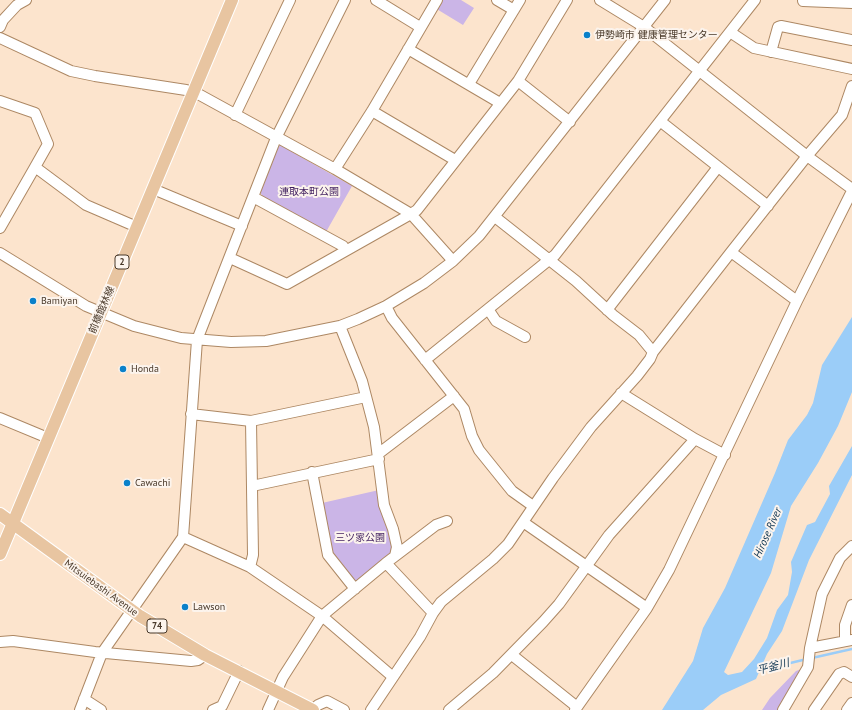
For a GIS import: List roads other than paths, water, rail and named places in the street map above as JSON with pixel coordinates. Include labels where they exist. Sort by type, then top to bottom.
[{"type":"main road","name":"前橋館林線","points":[[0,554],[232,0]]},
{"type":"main road","name":"Mitsuiebashi Avenue","points":[[0,514],[131,610],[205,655],[276,690],[312,710]]},
{"type":"street","points":[[0,27],[3,20],[17,5],[26,0]]},
{"type":"street","points":[[235,115],[290,0]]},
{"type":"street","points":[[80,710],[102,653],[183,537],[197,340],[276,138],[345,0]]},
{"type":"street","points":[[376,0],[388,3],[420,27]]},
{"type":"street","points":[[335,169],[372,111],[437,0]]},
{"type":"street","points":[[497,0],[514,10]]},
{"type":"street","points":[[470,84],[520,0]]},
{"type":"street","points":[[230,258],[287,284],[411,214],[518,81],[567,0]]},
{"type":"street","points":[[512,655],[576,708],[647,608],[669,570],[797,301],[852,190],[644,27],[600,0]]},
{"type":"street","points":[[0,253],[101,313],[159,333],[197,340],[266,341],[340,326],[386,306],[424,284],[453,261],[479,236],[665,0]]},
{"type":"street","points":[[425,360],[550,260],[755,0]]},
{"type":"street","points":[[803,1],[852,3]]},
{"type":"street","points":[[771,52],[778,27],[781,26],[852,40]]},
{"type":"street","points":[[730,32],[749,46],[852,69]]},
{"type":"street","points":[[0,38],[71,70],[95,76],[194,92],[335,169],[411,214],[453,261]]},
{"type":"street","points":[[408,49],[500,103]]},
{"type":"street","points":[[518,81],[570,122]]},
{"type":"street","points":[[371,710],[420,637],[432,613],[455,589],[493,559],[508,544],[533,506],[591,427],[645,366],[653,352],[731,252],[807,156],[842,115],[852,86]]},
{"type":"street","points":[[0,101],[35,113],[48,144],[0,228]]},
{"type":"street","points":[[372,111],[455,160]]},
{"type":"street","points":[[660,122],[768,206]]},
{"type":"street","points":[[35,167],[86,205],[137,226]]},
{"type":"street","points":[[607,310],[718,167]]},
{"type":"street","points":[[153,189],[242,226]]},
{"type":"street","points":[[253,197],[343,246],[346,250]]},
{"type":"street","points":[[495,217],[550,260],[607,310],[639,335],[653,352]]},
{"type":"street","points":[[731,252],[797,301]]},
{"type":"street","points":[[386,306],[392,318],[464,409],[472,436],[479,450],[512,491],[533,506]]},
{"type":"street","points":[[488,309],[496,320],[526,337]]},
{"type":"street","points":[[340,326],[362,381],[374,427],[384,504],[393,529],[397,547],[395,556]]},
{"type":"street","points":[[621,392],[695,439],[725,455]]},
{"type":"street","points":[[252,486],[378,457],[454,396]]},
{"type":"street","points":[[191,414],[251,421],[366,397]]},
{"type":"street","points":[[0,418],[48,438]]},
{"type":"street","points":[[250,567],[253,555],[251,421]]},
{"type":"street","points":[[448,710],[512,655],[559,604],[613,531],[695,439]]},
{"type":"street","points":[[312,472],[328,555],[355,589]]},
{"type":"street","points":[[268,710],[276,690],[322,616],[395,556],[436,525],[447,521]]},
{"type":"street","points":[[523,522],[647,608]]},
{"type":"street","points":[[183,537],[250,567],[322,616],[393,677]]},
{"type":"street","points":[[783,710],[808,667],[809,651],[822,594],[840,558],[852,546]]},
{"type":"street","points":[[386,563],[432,613]]},
{"type":"street","points":[[809,651],[849,640],[845,625],[852,605]]},
{"type":"street","points":[[0,642],[13,641],[102,653],[191,661],[198,660],[205,655]]},
{"type":"street","points":[[213,710],[222,706],[239,671]]},
{"type":"street","points":[[814,710],[839,674],[844,672],[852,677]]},
{"type":"street","points":[[84,699],[101,710]]},
{"type":"street","points":[[312,710],[318,704],[327,701],[344,710]]},
{"type":"street","points":[[848,710],[852,703]]},
{"type":"water","name":"Hirose River","points":[[852,317],[852,392],[838,426],[818,463],[791,506],[771,573],[724,672],[728,675],[742,672],[754,659],[767,638],[777,610],[788,595],[792,572],[791,562],[807,525],[815,522],[830,494],[829,486],[852,446],[852,475],[809,560],[782,631],[767,654],[756,679],[721,695],[703,710],[662,710],[693,661],[703,628],[725,588],[788,440],[807,415],[813,403],[822,365]]},
{"type":"waterway","name":"平釜川","points":[[812,658],[852,649]]},
{"type":"waterway","name":"平釜川","points":[[757,671],[807,659]]},
{"type":"place","name":"伊勢崎市 健康管理センター","points":[[587,35]]},
{"type":"place","name":"Bamiyan","points":[[33,301]]},
{"type":"place","name":"Honda","points":[[123,369]]},
{"type":"place","name":"Cawachi","points":[[127,483]]},
{"type":"place","name":"Lawson","points":[[185,607]]},
{"type":"park label","name":"連取本町公園","points":[[309,192]]},
{"type":"park label","name":"三ツ家公園","points":[[360,538]]}]
